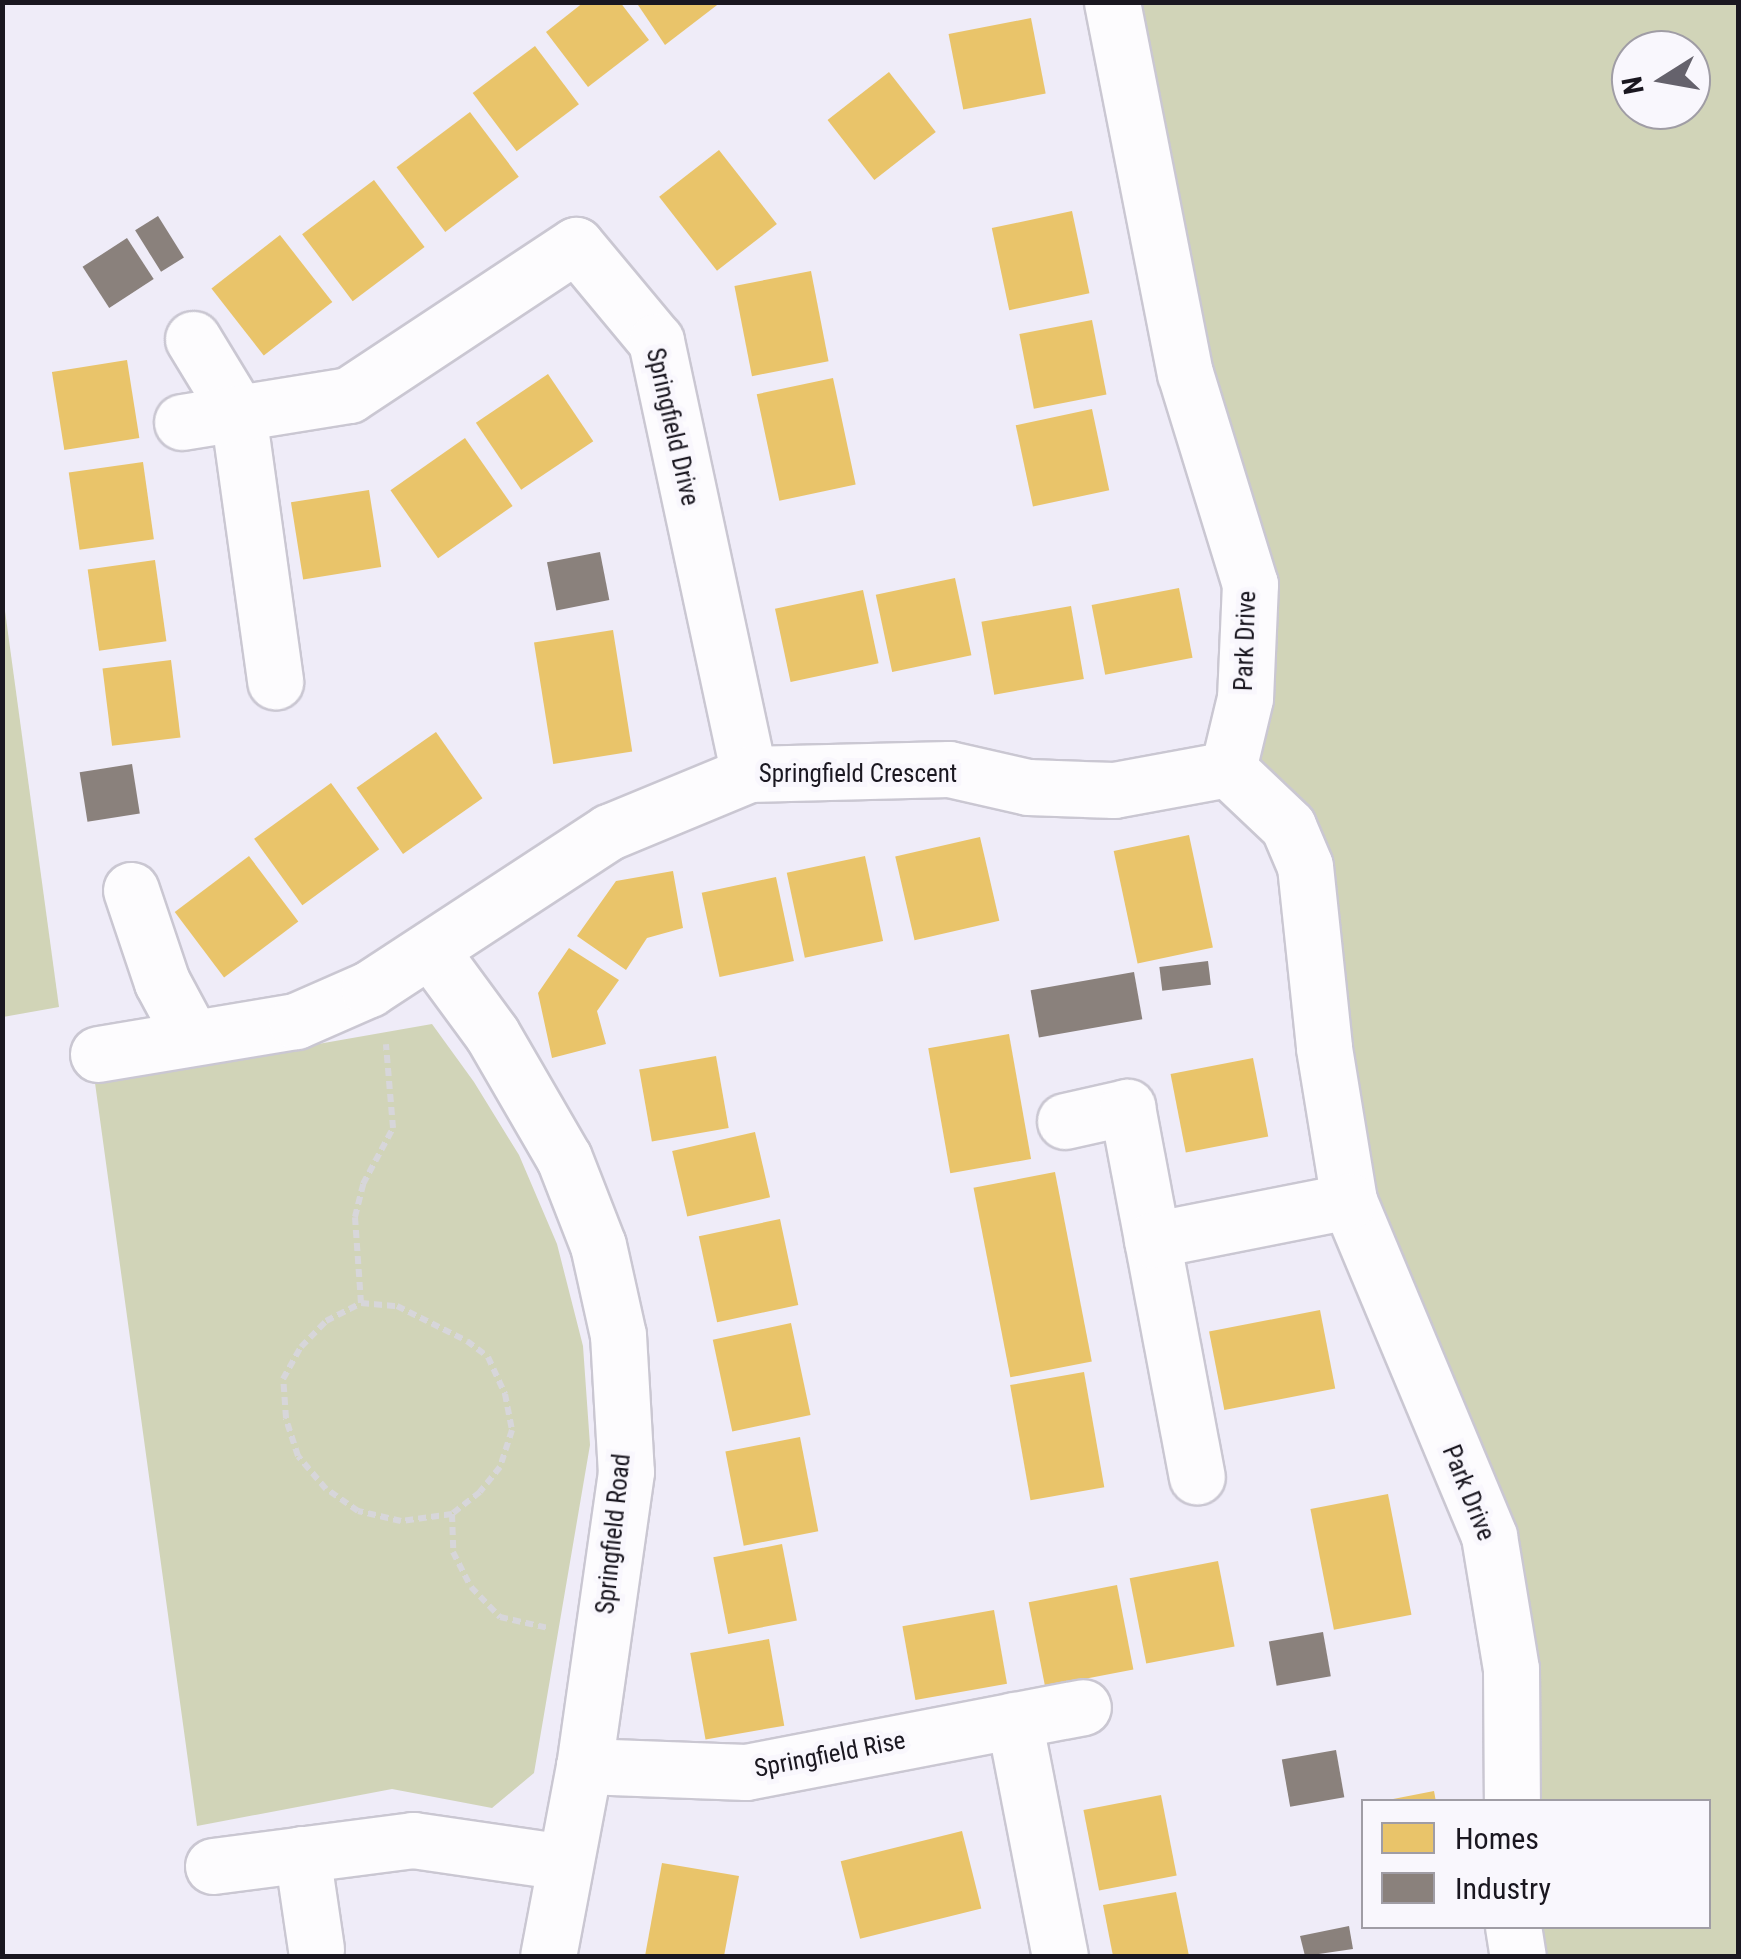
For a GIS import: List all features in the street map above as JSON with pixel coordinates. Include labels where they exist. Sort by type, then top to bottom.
[{"type":"street","name":"Park Drive","points":[[1112,2],[1185,372],[1250,584],[1246,698],[1228,770],[1288,826],[1306,866],[1324,1048],[1349,1201],[1489,1536],[1511,1669],[1512,1799]]},
{"type":"street","name":"Springfield Drive","points":[[182,422],[349,395],[576,244],[656,341],[749,774]]},
{"type":"street","points":[[193,339],[238,413],[275,681]]},
{"type":"street","name":"Springfield Crescent","points":[[98,1054],[296,1022],[369,989],[431,952],[608,832],[749,774],[949,768],[1028,787],[1114,790],[1228,770]]},
{"type":"street","points":[[130,890],[162,982],[192,1036]]},
{"type":"street","name":"Springfield Road","points":[[431,952],[492,1034],[564,1158],[598,1245],[618,1335],[626,1472],[584,1766],[548,1956]]},
{"type":"street","points":[[1065,1121],[1127,1108],[1197,1476]]},
{"type":"street","points":[[1152,1240],[1349,1201]]},
{"type":"street","name":"Springfield Rise","points":[[584,1766],[746,1772],[1083,1706]]},
{"type":"street","points":[[1014,1720],[1060,1956]]},
{"type":"street","points":[[213,1866],[413,1840],[564,1862]]},
{"type":"street","points":[[302,1854],[316,1949]]},
{"type":"street","points":[[1514,1929],[1518,1956]]},
{"type":"path","points":[[360,1303],[355,1217],[363,1184],[393,1128],[384,1032],[369,989]]},
{"type":"path","points":[[360,1303],[398,1306],[432,1320],[488,1358],[499,1382],[512,1430],[500,1468],[480,1492],[452,1514],[401,1521],[358,1511],[326,1488],[298,1456],[286,1418],[283,1379],[301,1347],[326,1321],[360,1303]]},
{"type":"path","points":[[452,1514],[454,1552],[471,1587],[500,1617],[602,1641]]},
{"type":"green space","points":[[1112,3],[1738,3],[1738,1956],[1518,1956],[1513,1929],[1711,1929],[1711,1799],[1512,1799],[1511,1669],[1385,1287],[1305,866],[1228,769],[1245,698]]},
{"type":"green space","points":[[2,589],[59,1007],[3,1017],[2,1017]]},
{"type":"green space","points":[[432,1024],[519,1155],[557,1244],[583,1346],[590,1445],[534,1773],[492,1808],[392,1789],[197,1826],[95,1083]]},
{"type":"building: Homes","points":[[584,2],[620,2],[649,40],[588,87],[546,32]]},
{"type":"building: Homes","points":[[636,2],[721,2],[665,45]]},
{"type":"building: Homes","points":[[1031,18],[1046,94],[963,110],[949,34]]},
{"type":"building: Homes","points":[[535,46],[579,104],[517,151],[473,93]]},
{"type":"building: Homes","points":[[889,72],[936,132],[874,180],[828,120]]},
{"type":"building: Homes","points":[[470,112],[519,177],[445,232],[397,167]]},
{"type":"building: Homes","points":[[719,150],[777,224],[717,271],[659,197]]},
{"type":"building: Homes","points":[[374,180],[425,247],[353,301],[302,234]]},
{"type":"building: Homes","points":[[1072,211],[1089,293],[1009,310],[992,228]]},
{"type":"building: Homes","points":[[280,235],[332,302],[264,356],[211,289]]},
{"type":"building: Homes","points":[[811,271],[829,361],[752,376],[734,286]]},
{"type":"building: Homes","points":[[1092,320],[1107,395],[1034,409],[1019,334]]},
{"type":"building: Homes","points":[[127,360],[139,438],[64,450],[52,372]]},
{"type":"building: Homes","points":[[548,374],[593,441],[521,490],[476,423]]},
{"type":"building: Homes","points":[[833,378],[856,485],[779,501],[757,394]]},
{"type":"building: Homes","points":[[1092,409],[1109,490],[1033,506],[1016,425]]},
{"type":"building: Homes","points":[[465,438],[513,506],[438,558],[390,490]]},
{"type":"building: Homes","points":[[143,462],[154,539],[80,550],[69,472]]},
{"type":"building: Homes","points":[[369,490],[381,567],[303,579],[291,502]]},
{"type":"building: Homes","points":[[155,560],[166,641],[99,651],[88,569]]},
{"type":"building: Homes","points":[[955,578],[971,655],[892,672],[876,595]]},
{"type":"building: Homes","points":[[1179,588],[1193,658],[1105,675],[1092,605]]},
{"type":"building: Homes","points":[[863,590],[879,663],[791,682],[775,609]]},
{"type":"building: Homes","points":[[1071,606],[1084,679],[994,695],[981,622]]},
{"type":"building: Homes","points":[[613,630],[632,751],[553,764],[534,643]]},
{"type":"building: Homes","points":[[171,660],[181,737],[112,746],[103,668]]},
{"type":"building: Homes","points":[[436,732],[482,798],[403,854],[357,788]]},
{"type":"building: Homes","points":[[331,783],[379,849],[302,905],[254,839]]},
{"type":"building: Homes","points":[[1189,835],[1213,947],[1138,963],[1114,851]]},
{"type":"building: Homes","points":[[980,837],[999,921],[915,940],[895,857]]},
{"type":"building: Homes","points":[[249,856],[298,921],[224,977],[175,912]]},
{"type":"building: Homes","points":[[865,856],[883,941],[805,958],[787,873]]},
{"type":"building: Homes","points":[[673,871],[683,928],[647,938],[626,970],[577,936],[616,881]]},
{"type":"building: Homes","points":[[776,877],[794,961],[720,977],[702,893]]},
{"type":"building: Homes","points":[[569,948],[619,980],[597,1011],[606,1044],[552,1058],[538,993]]},
{"type":"building: Homes","points":[[1009,1034],[1031,1159],[950,1173],[928,1048]]},
{"type":"building: Homes","points":[[716,1056],[729,1128],[652,1141],[639,1070]]},
{"type":"building: Homes","points":[[1253,1058],[1268,1137],[1186,1153],[1171,1074]]},
{"type":"building: Homes","points":[[755,1132],[770,1197],[687,1216],[672,1151]]},
{"type":"building: Homes","points":[[1055,1172],[1092,1361],[1010,1377],[974,1188]]},
{"type":"building: Homes","points":[[780,1219],[798,1305],[717,1322],[699,1236]]},
{"type":"building: Homes","points":[[1320,1310],[1335,1389],[1224,1410],[1209,1332]]},
{"type":"building: Homes","points":[[791,1323],[811,1415],[732,1432],[713,1340]]},
{"type":"building: Homes","points":[[1084,1372],[1104,1487],[1030,1500],[1010,1385]]},
{"type":"building: Homes","points":[[800,1437],[818,1531],[744,1546],[725,1452]]},
{"type":"building: Homes","points":[[1388,1494],[1411,1615],[1334,1630],[1310,1509]]},
{"type":"building: Homes","points":[[782,1544],[797,1621],[728,1634],[713,1557]]},
{"type":"building: Homes","points":[[1218,1561],[1235,1646],[1146,1664],[1130,1578]]},
{"type":"building: Homes","points":[[1117,1585],[1133,1669],[1045,1687],[1029,1602]]},
{"type":"building: Homes","points":[[994,1610],[1007,1684],[915,1700],[902,1626]]},
{"type":"building: Homes","points":[[769,1639],[784,1726],[705,1740],[690,1653]]},
{"type":"building: Homes","points":[[1434,1791],[1435,1799],[1393,1799]]},
{"type":"building: Homes","points":[[1161,1795],[1177,1875],[1099,1891],[1083,1810]]},
{"type":"building: Homes","points":[[962,1831],[981,1909],[860,1939],[841,1861]]},
{"type":"building: Homes","points":[[662,1863],[739,1876],[724,1956],[645,1956]]},
{"type":"building: Homes","points":[[1176,1892],[1189,1956],[1113,1956],[1103,1905]]},
{"type":"building: Industry","points":[[158,216],[184,258],[161,272],[135,230]]},
{"type":"building: Industry","points":[[127,238],[154,279],[109,308],[83,267]]},
{"type":"building: Industry","points":[[600,552],[609,600],[556,610],[547,562]]},
{"type":"building: Industry","points":[[132,764],[140,813],[87,822],[80,772]]},
{"type":"building: Industry","points":[[1208,961],[1211,985],[1162,991],[1159,967]]},
{"type":"building: Industry","points":[[1134,972],[1142,1019],[1039,1038],[1031,990]]},
{"type":"building: Industry","points":[[1323,1632],[1331,1676],[1277,1686],[1269,1642]]},
{"type":"building: Industry","points":[[1336,1750],[1344,1797],[1290,1807],[1282,1760]]},
{"type":"building: Industry","points":[[1349,1926],[1353,1949],[1305,1956],[1300,1936]]}]
